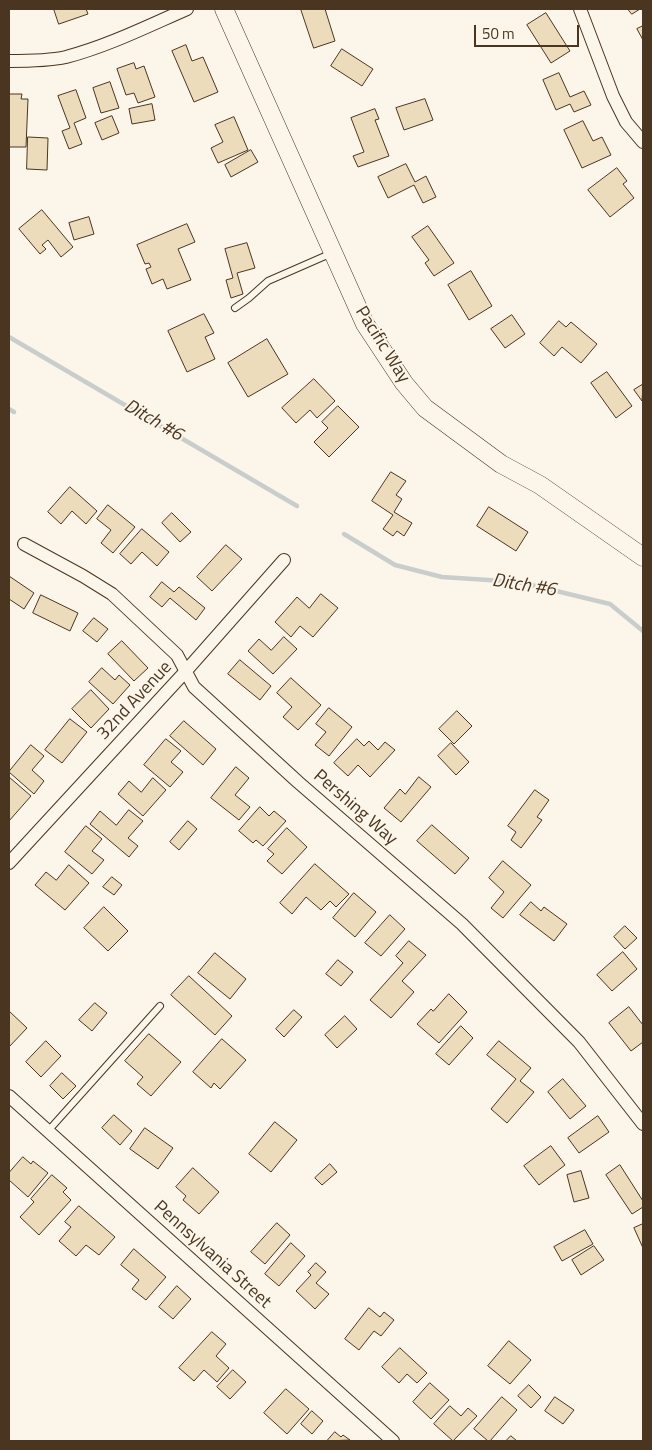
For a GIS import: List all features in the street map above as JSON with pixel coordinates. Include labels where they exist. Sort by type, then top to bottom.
[{"type":"main road","name":"Pacific Way","points":[[224,9],[365,324],[404,384],[425,408],[501,464],[540,485],[643,557]]},
{"type":"street","points":[[9,61],[64,57],[83,52],[187,9]]},
{"type":"street","points":[[580,9],[613,96],[626,122],[643,142]]},
{"type":"street","name":"Pershing Way","points":[[24,544],[112,594],[177,655],[194,686],[291,775],[462,924],[579,1042],[643,1124]]},
{"type":"street","name":"32nd Avenue","points":[[9,863],[185,672],[284,560]]},
{"type":"street","name":"Pennsylvania Street","points":[[9,1096],[392,1441]]},
{"type":"lane","points":[[235,308],[268,281],[333,252]]},
{"type":"lane","points":[[48,1131],[160,1006]]},
{"type":"building","points":[[54,9],[86,9],[88,14],[59,24]]},
{"type":"building","points":[[301,9],[325,9],[335,41],[314,48]]},
{"type":"building","points":[[628,9],[640,9],[632,14]]},
{"type":"building","points":[[546,13],[570,51],[551,63],[527,25]]},
{"type":"building","points":[[643,26],[643,40],[637,29]]},
{"type":"building","points":[[186,45],[192,61],[203,57],[218,92],[194,102],[172,51]]},
{"type":"building","points":[[342,49],[373,69],[362,86],[331,66]]},
{"type":"building","points":[[134,63],[136,69],[144,66],[155,97],[138,103],[134,93],[126,95],[117,69]]},
{"type":"building","points":[[559,73],[570,97],[584,91],[591,105],[574,112],[570,104],[556,110],[543,80]]},
{"type":"building","points":[[110,82],[119,108],[101,113],[93,88]]},
{"type":"building","points":[[76,90],[86,118],[74,123],[82,144],[69,149],[62,131],[70,128],[58,96]]},
{"type":"building","points":[[9,94],[22,94],[21,99],[28,99],[26,147],[9,147]]},
{"type":"building","points":[[425,99],[433,120],[404,130],[396,108]]},
{"type":"building","points":[[152,104],[155,120],[132,124],[129,109]]},
{"type":"building","points":[[375,109],[379,119],[375,120],[389,156],[358,167],[353,156],[364,152],[351,118]]},
{"type":"building","points":[[112,116],[119,133],[102,140],[95,123]]},
{"type":"building","points":[[234,117],[248,150],[218,163],[211,148],[223,142],[215,125]]},
{"type":"building","points":[[583,121],[593,141],[602,137],[611,155],[582,168],[564,130]]},
{"type":"building","points":[[28,137],[48,138],[47,170],[27,169]]},
{"type":"building","points":[[251,150],[258,162],[231,177],[225,165]]},
{"type":"building","points":[[406,164],[415,182],[426,176],[436,197],[423,203],[414,185],[388,198],[378,177]]},
{"type":"building","points":[[617,168],[627,181],[623,184],[634,198],[610,217],[588,190]]},
{"type":"building","points":[[42,210],[73,247],[61,257],[48,240],[42,245],[46,249],[40,254],[19,229]]},
{"type":"building","points":[[89,217],[94,234],[74,240],[69,223]]},
{"type":"building","points":[[187,224],[195,242],[178,249],[191,280],[167,289],[163,279],[152,284],[146,269],[151,267],[149,263],[145,264],[137,245]]},
{"type":"building","points":[[428,226],[454,263],[434,276],[425,263],[429,260],[412,237]]},
{"type":"building","points":[[247,243],[255,268],[237,273],[243,294],[231,298],[226,280],[233,278],[225,249]]},
{"type":"building","points":[[471,271],[492,306],[469,320],[448,285]]},
{"type":"building","points":[[204,314],[214,333],[205,337],[215,359],[187,372],[168,331]]},
{"type":"building","points":[[512,315],[525,334],[505,348],[491,329]]},
{"type":"building","points":[[559,321],[566,327],[571,322],[597,344],[581,363],[562,347],[554,356],[540,343]]},
{"type":"building","points":[[267,339],[288,374],[248,397],[228,363]]},
{"type":"building","points":[[607,372],[632,406],[616,418],[591,383]]},
{"type":"building","points":[[314,379],[335,401],[317,418],[310,410],[296,423],[282,408]]},
{"type":"building","points":[[642,385],[643,387],[642,401],[634,390]]},
{"type":"building","points":[[338,406],[359,427],[329,457],[314,442],[328,428],[322,422]]},
{"type":"building","points":[[391,472],[406,481],[396,495],[402,499],[394,512],[412,523],[404,536],[397,531],[393,536],[383,529],[393,515],[372,501]]},
{"type":"building","points":[[70,487],[97,511],[86,524],[72,511],[61,524],[48,512]]},
{"type":"building","points":[[108,505],[135,527],[113,553],[101,543],[111,530],[97,519]]},
{"type":"building","points":[[489,507],[528,532],[516,551],[477,526]]},
{"type":"building","points":[[172,513],[191,532],[180,542],[162,523]]},
{"type":"building","points":[[142,529],[169,552],[157,566],[142,552],[131,564],[120,554]]},
{"type":"building","points":[[226,545],[242,559],[212,591],[197,577]]},
{"type":"building","points":[[9,576],[34,593],[24,609],[9,599]]},
{"type":"building","points":[[162,582],[174,592],[179,587],[205,608],[196,620],[170,598],[162,607],[150,597]]},
{"type":"building","points":[[321,594],[338,608],[313,637],[300,626],[291,637],[275,622],[297,597],[309,608]]},
{"type":"building","points":[[41,595],[78,613],[70,631],[33,613]]},
{"type":"building","points":[[94,618],[108,629],[97,642],[83,631]]},
{"type":"building","points":[[284,637],[297,649],[273,674],[248,651],[259,639],[271,650]]},
{"type":"building","points":[[122,641],[148,668],[134,681],[108,654]]},
{"type":"building","points":[[240,660],[271,686],[260,700],[228,674]]},
{"type":"building","points":[[102,668],[115,680],[119,675],[130,685],[113,704],[89,682]]},
{"type":"building","points":[[291,678],[321,705],[298,730],[283,717],[292,707],[277,693]]},
{"type":"building","points":[[91,690],[109,709],[91,728],[72,709]]},
{"type":"building","points":[[329,708],[352,727],[329,756],[315,745],[326,732],[316,724]]},
{"type":"building","points":[[457,711],[472,726],[454,744],[439,729]]},
{"type":"building","points":[[70,719],[87,732],[62,763],[45,750]]},
{"type":"building","points":[[184,721],[216,749],[203,765],[170,736]]},
{"type":"building","points":[[166,739],[181,751],[171,762],[183,772],[170,787],[144,765]]},
{"type":"building","points":[[357,739],[364,746],[369,741],[378,750],[385,742],[395,750],[370,777],[358,765],[348,776],[334,763]]},
{"type":"building","points":[[451,743],[469,762],[456,775],[438,756]]},
{"type":"building","points":[[31,745],[44,756],[32,770],[44,781],[34,794],[9,772]]},
{"type":"building","points":[[236,767],[249,778],[235,795],[250,807],[239,820],[211,798]]},
{"type":"building","points":[[9,777],[31,796],[9,821]]},
{"type":"building","points":[[419,777],[431,787],[401,822],[384,808],[400,789],[405,794]]},
{"type":"building","points":[[153,778],[166,790],[143,816],[118,794],[129,781],[141,792]]},
{"type":"building","points":[[535,790],[549,800],[537,817],[542,820],[521,848],[511,840],[516,832],[508,826]]},
{"type":"building","points":[[260,807],[269,816],[274,811],[286,821],[263,846],[256,840],[253,843],[239,831]]},
{"type":"building","points":[[129,810],[143,821],[128,838],[138,846],[129,857],[90,824],[100,811],[116,825]]},
{"type":"building","points":[[188,821],[197,829],[179,850],[170,842]]},
{"type":"building","points":[[432,825],[469,858],[455,874],[417,841]]},
{"type":"building","points":[[86,826],[102,839],[92,851],[104,860],[92,874],[65,852]]},
{"type":"building","points":[[287,828],[307,847],[282,874],[267,861],[274,854],[268,849]]},
{"type":"building","points":[[503,861],[531,885],[503,918],[491,908],[504,892],[489,878]]},
{"type":"building","points":[[315,864],[349,894],[336,907],[330,901],[321,910],[306,897],[292,914],[280,903]]},
{"type":"building","points":[[69,865],[89,883],[65,910],[35,885],[46,872],[56,880]]},
{"type":"building","points":[[112,877],[122,885],[114,895],[103,887]]},
{"type":"building","points":[[354,893],[376,912],[355,937],[333,918]]},
{"type":"building","points":[[531,902],[541,911],[544,907],[567,924],[554,941],[520,915]]},
{"type":"building","points":[[104,907],[128,931],[108,951],[84,928]]},
{"type":"building","points":[[390,915],[405,929],[381,956],[365,943]]},
{"type":"building","points":[[625,926],[637,938],[625,949],[614,937]]},
{"type":"building","points":[[409,941],[426,955],[402,981],[414,992],[391,1018],[370,1000],[403,963],[396,956]]},
{"type":"building","points":[[623,952],[637,969],[612,991],[597,975]]},
{"type":"building","points":[[215,953],[246,979],[230,999],[198,973]]},
{"type":"building","points":[[338,960],[353,972],[341,986],[326,974]]},
{"type":"building","points":[[189,976],[232,1016],[215,1035],[171,995]]},
{"type":"building","points":[[449,994],[467,1012],[439,1043],[417,1024]]},
{"type":"building","points":[[95,1003],[107,1013],[92,1031],[79,1020]]},
{"type":"building","points":[[629,1007],[643,1025],[643,1042],[631,1051],[609,1023]]},
{"type":"building","points":[[294,1010],[302,1017],[284,1037],[276,1029]]},
{"type":"building","points":[[9,1011],[27,1028],[9,1047]]},
{"type":"building","points":[[345,1016],[357,1029],[337,1048],[325,1035]]},
{"type":"building","points":[[461,1026],[473,1038],[449,1065],[436,1054]]},
{"type":"building","points":[[149,1034],[181,1062],[151,1096],[137,1084],[143,1077],[125,1061]]},
{"type":"building","points":[[222,1039],[246,1060],[220,1089],[214,1083],[211,1088],[193,1072]]},
{"type":"building","points":[[46,1041],[61,1056],[41,1077],[26,1062]]},
{"type":"building","points":[[499,1041],[531,1068],[520,1081],[534,1092],[507,1123],[491,1109],[516,1079],[487,1055]]},
{"type":"building","points":[[62,1073],[76,1086],[63,1099],[50,1086]]},
{"type":"building","points":[[563,1079],[586,1106],[570,1119],[548,1092]]},
{"type":"building","points":[[114,1115],[132,1131],[120,1145],[102,1128]]},
{"type":"building","points":[[598,1116],[609,1132],[579,1153],[568,1138]]},
{"type":"building","points":[[275,1122],[297,1140],[271,1172],[249,1154]]},
{"type":"building","points":[[145,1128],[173,1148],[158,1169],[130,1149]]},
{"type":"building","points":[[551,1146],[565,1165],[539,1185],[524,1166]]},
{"type":"building","points":[[23,1157],[31,1164],[33,1161],[48,1173],[28,1197],[9,1180],[9,1173]]},
{"type":"building","points":[[330,1164],[337,1172],[322,1185],[315,1178]]},
{"type":"building","points":[[620,1165],[643,1201],[643,1207],[632,1214],[606,1175]]},
{"type":"building","points":[[193,1168],[219,1192],[199,1214],[183,1200],[186,1196],[176,1187]]},
{"type":"building","points":[[581,1171],[589,1198],[574,1202],[567,1175]]},
{"type":"building","points":[[52,1175],[67,1188],[63,1192],[71,1200],[39,1235],[20,1217],[34,1202],[31,1199]]},
{"type":"building","points":[[79,1206],[115,1237],[99,1255],[86,1245],[76,1256],[59,1241],[71,1227],[65,1222]]},
{"type":"building","points":[[277,1223],[290,1235],[265,1264],[251,1252]]},
{"type":"building","points":[[643,1224],[643,1248],[634,1228]]},
{"type":"building","points":[[585,1230],[593,1244],[562,1261],[554,1247]]},
{"type":"building","points":[[291,1243],[305,1256],[279,1286],[265,1274]]},
{"type":"building","points":[[594,1246],[604,1260],[581,1275],[572,1260]]},
{"type":"building","points":[[134,1249],[166,1277],[146,1300],[132,1289],[139,1280],[121,1265]]},
{"type":"building","points":[[316,1263],[326,1272],[316,1283],[329,1294],[315,1309],[296,1291],[311,1275],[308,1272]]},
{"type":"building","points":[[177,1286],[191,1299],[173,1319],[159,1307]]},
{"type":"building","points":[[369,1308],[380,1317],[384,1312],[394,1320],[381,1336],[374,1331],[359,1350],[345,1339]]},
{"type":"building","points":[[212,1332],[226,1344],[216,1356],[229,1368],[217,1382],[204,1370],[194,1381],[179,1368]]},
{"type":"building","points":[[509,1341],[531,1360],[510,1384],[488,1366]]},
{"type":"building","points":[[400,1348],[427,1373],[417,1383],[407,1374],[399,1383],[382,1367]]},
{"type":"building","points":[[233,1370],[246,1382],[230,1399],[217,1387]]},
{"type":"building","points":[[430,1383],[449,1400],[431,1419],[413,1402]]},
{"type":"building","points":[[529,1385],[541,1397],[531,1408],[518,1396]]},
{"type":"building","points":[[286,1389],[309,1409],[287,1434],[264,1413]]},
{"type":"building","points":[[502,1397],[517,1410],[488,1441],[474,1429]]},
{"type":"building","points":[[555,1397],[574,1410],[563,1424],[545,1411]]},
{"type":"building","points":[[450,1406],[461,1416],[468,1408],[477,1416],[453,1441],[434,1424]]},
{"type":"building","points":[[312,1411],[323,1421],[312,1434],[301,1424]]},
{"type":"building","points":[[335,1432],[341,1437],[343,1435],[350,1440],[327,1441]]},
{"type":"building","points":[[511,1436],[517,1441],[506,1441]]},
{"type":"waterway","name":"Ditch #6","points":[[9,337],[297,506]]},
{"type":"waterway","points":[[9,409],[14,412]]},
{"type":"waterway","name":"Ditch #6","points":[[344,534],[395,565],[442,577],[519,582],[610,604],[643,631]]}]
